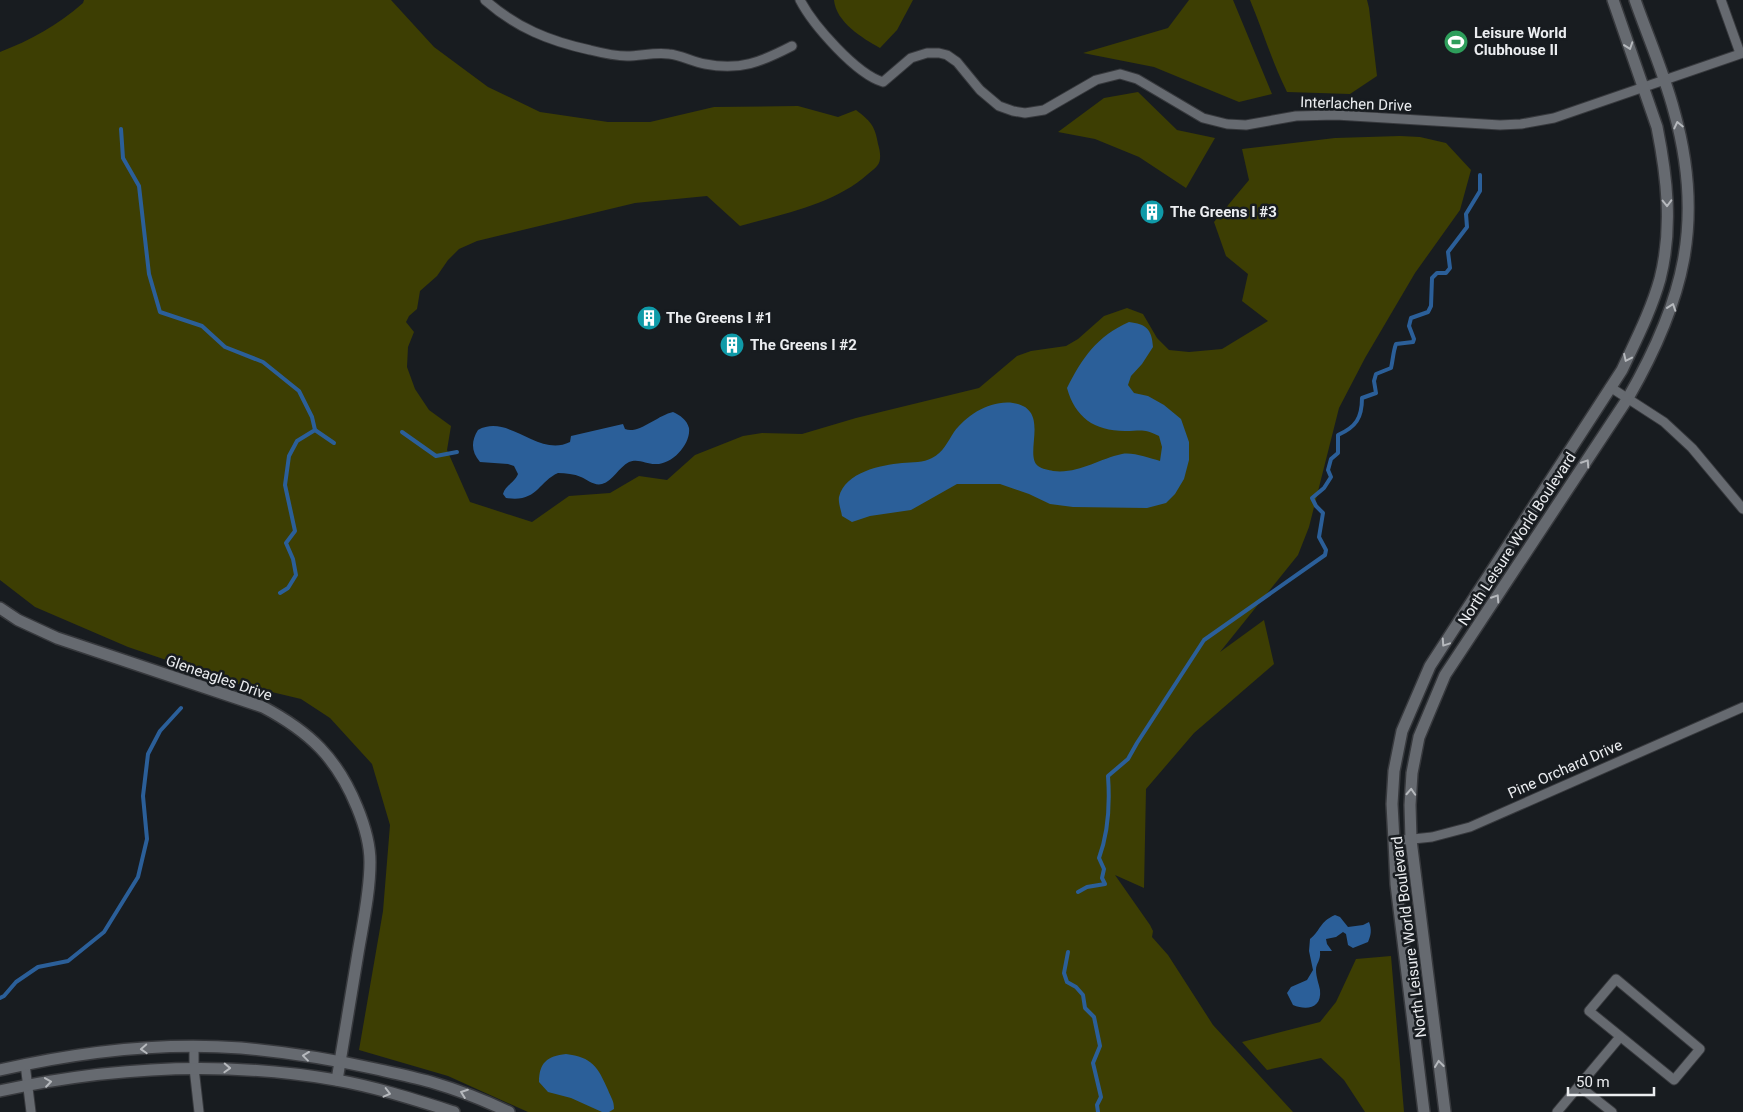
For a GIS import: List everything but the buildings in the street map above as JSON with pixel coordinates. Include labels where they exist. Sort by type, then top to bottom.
[{"type":"street","points":[[485,0],[507,18],[539,36],[564,44],[610,54],[628,56],[654,52],[672,54],[705,64],[730,67],[756,63],[792,46]]},
{"type":"street","name":"Interlachen Drive","points":[[800,0],[821,31],[873,79],[882,82],[911,58],[927,53],[947,55],[957,62],[980,90],[1000,106],[1012,112],[1025,113],[1044,110],[1096,80],[1120,74],[1137,79],[1203,118],[1227,124],[1246,125],[1296,116],[1329,115],[1480,124],[1521,124],[1554,118],[1741,53]]},
{"type":"street","name":"North Leisure World Boulevard","points":[[1424,1112],[1396,884],[1392,804],[1394,771],[1402,731],[1418,690],[1430,666],[1622,370],[1644,325],[1660,278],[1666,239],[1668,198],[1666,178],[1657,128],[1613,0]]},
{"type":"street","name":"North Leisure World Boulevard","points":[[1445,1112],[1411,840],[1410,804],[1412,773],[1419,736],[1446,675],[1628,398],[1652,355],[1663,331],[1680,282],[1687,243],[1689,196],[1687,172],[1674,110],[1635,0]]},
{"type":"street","points":[[1721,0],[1741,53]]},
{"type":"street","points":[[1610,387],[1664,422],[1692,448],[1743,509]]},
{"type":"street","name":"Gleneagles Drive","points":[[1,611],[57,638],[264,707],[289,721],[309,736],[328,756],[349,786],[365,825],[370,862],[366,904],[337,1080]]},
{"type":"street","name":"Pine Orchard Drive","points":[[1394,841],[1432,837],[1470,826],[1743,707]]},
{"type":"street","points":[[1616,979],[1700,1049],[1674,1080],[1620,1037],[1589,1011],[1616,979]]},
{"type":"street","points":[[1557,1112],[1620,1037]]},
{"type":"street","points":[[194,1047],[194,1068],[199,1112]]},
{"type":"street","points":[[0,1070],[25,1064],[117,1050],[194,1047],[241,1048],[340,1061],[430,1082],[469,1095],[504,1111]]},
{"type":"street","points":[[25,1064],[31,1112]]},
{"type":"street","points":[[0,1091],[28,1085],[122,1072],[231,1068],[337,1080],[420,1101],[454,1112]]},
{"type":"street","points":[[1579,1086],[1612,1112]]},
{"type":"shaded area","points":[[84,0],[391,0],[434,47],[488,87],[540,112],[608,122],[650,122],[714,107],[798,106],[838,117],[856,110],[868,121],[877,138],[880,155],[879,164],[855,184],[808,207],[740,226],[707,196],[635,203],[477,241],[459,249],[448,260],[437,276],[420,291],[417,309],[409,316],[406,322],[414,332],[408,347],[407,367],[415,389],[429,410],[451,426],[447,450],[470,502],[532,522],[569,496],[610,493],[639,476],[667,480],[695,455],[743,436],[762,433],[802,434],[856,418],[979,388],[1017,356],[1031,351],[1066,346],[1078,339],[1104,316],[1127,308],[1143,314],[1157,338],[1169,350],[1189,352],[1222,349],[1268,321],[1242,301],[1248,274],[1226,256],[1214,222],[1249,180],[1242,149],[1335,138],[1400,136],[1420,137],[1446,143],[1471,170],[1460,210],[1415,273],[1365,358],[1339,408],[1309,527],[1298,555],[1220,652],[1264,620],[1274,664],[1194,733],[1146,789],[1144,888],[1115,875],[1150,925],[1153,931],[1152,937],[1168,955],[1213,1025],[1293,1112],[528,1112],[448,1076],[359,1050],[383,911],[390,825],[372,764],[330,718],[301,699],[234,683],[128,647],[35,607],[0,580],[0,52],[54,25],[74,11]]},
{"type":"shaded area","points":[[834,0],[913,0],[897,30],[880,48],[858,34],[845,22],[836,8]]},
{"type":"shaded area","points":[[1189,0],[1233,0],[1272,94],[1239,102],[1154,67],[1083,53],[1168,28]]},
{"type":"shaded area","points":[[1250,0],[1367,0],[1377,76],[1350,94],[1287,92]]},
{"type":"shaded area","points":[[1138,92],[1177,130],[1215,138],[1186,188],[1139,157],[1095,139],[1058,132],[1104,98]]},
{"type":"shaded area","points":[[1391,956],[1404,1112],[1365,1112],[1344,1080],[1321,1058],[1267,1070],[1242,1042],[1320,1022],[1336,1002],[1356,959]]},
{"type":"water","points":[[1129,322],[1140,324],[1147,328],[1153,347],[1142,364],[1131,376],[1128,385],[1134,393],[1148,396],[1164,405],[1181,419],[1189,442],[1189,460],[1184,479],[1175,494],[1166,503],[1147,508],[1073,507],[1050,504],[1000,484],[957,484],[911,510],[870,516],[852,522],[842,516],[839,497],[848,481],[874,468],[929,460],[942,450],[965,420],[980,410],[996,404],[1013,403],[1025,407],[1031,414],[1034,422],[1034,460],[1043,469],[1053,471],[1071,470],[1122,454],[1131,454],[1160,461],[1162,447],[1159,436],[1145,431],[1114,430],[1095,425],[1087,420],[1075,407],[1067,388],[1085,358],[1099,341]]},
{"type":"water","points":[[673,412],[687,423],[689,434],[684,447],[668,461],[652,464],[636,461],[629,462],[602,484],[594,483],[576,475],[558,473],[531,495],[516,499],[506,498],[503,494],[518,474],[514,466],[480,462],[473,446],[478,430],[490,426],[501,427],[535,441],[558,445],[570,442],[571,436],[623,424],[625,429],[636,429]]},
{"type":"water","points":[[1335,915],[1340,917],[1348,927],[1363,925],[1369,922],[1371,932],[1368,942],[1353,948],[1348,945],[1346,934],[1343,932],[1336,937],[1326,939],[1332,951],[1320,951],[1316,970],[1320,990],[1319,1001],[1308,1008],[1293,1005],[1287,993],[1291,987],[1307,980],[1313,970],[1309,951],[1310,939],[1326,920]]},
{"type":"water","points":[[566,1054],[575,1055],[593,1064],[613,1101],[614,1109],[609,1112],[602,1112],[571,1098],[548,1092],[539,1082],[539,1075],[545,1062]]},
{"type":"waterway","points":[[121,129],[123,158],[139,186],[149,274],[160,312],[202,326],[225,347],[263,362],[299,391],[312,417],[315,430],[297,441],[289,456],[285,485],[295,531],[286,543],[293,559],[296,575],[288,588],[280,593]]},
{"type":"waterway","points":[[1078,892],[1087,887],[1105,884],[1102,878],[1104,869],[1099,858],[1105,838],[1108,817],[1108,776],[1128,759],[1204,640],[1325,555],[1326,550],[1319,537],[1323,513],[1316,506],[1312,498],[1324,488],[1331,477],[1328,470],[1331,459],[1338,453],[1338,435],[1349,429],[1357,421],[1361,411],[1362,398],[1376,393],[1374,381],[1376,374],[1391,368],[1396,344],[1413,342],[1414,339],[1409,326],[1411,318],[1428,312],[1431,306],[1432,278],[1437,273],[1446,273],[1450,268],[1448,252],[1467,227],[1466,214],[1480,191],[1480,175]]},
{"type":"waterway","points":[[315,430],[334,443]]},
{"type":"waterway","points":[[402,432],[436,456],[457,452]]},
{"type":"waterway","points":[[0,998],[16,982],[38,967],[68,961],[104,932],[138,877],[147,839],[143,796],[148,754],[160,731],[181,708]]},
{"type":"waterway","points":[[1068,952],[1064,973],[1067,982],[1076,987],[1083,995],[1085,1008],[1094,1017],[1100,1046],[1093,1063],[1101,1097],[1097,1105],[1098,1112]]},
{"type":"place","name":"Leisure World Clubhouse II","points":[[1456,42]]},
{"type":"place","name":"The Greens I #3","points":[[1152,212]]},
{"type":"place","name":"The Greens I #1","points":[[649,318]]},
{"type":"place","name":"The Greens I #2","points":[[732,345]]}]
